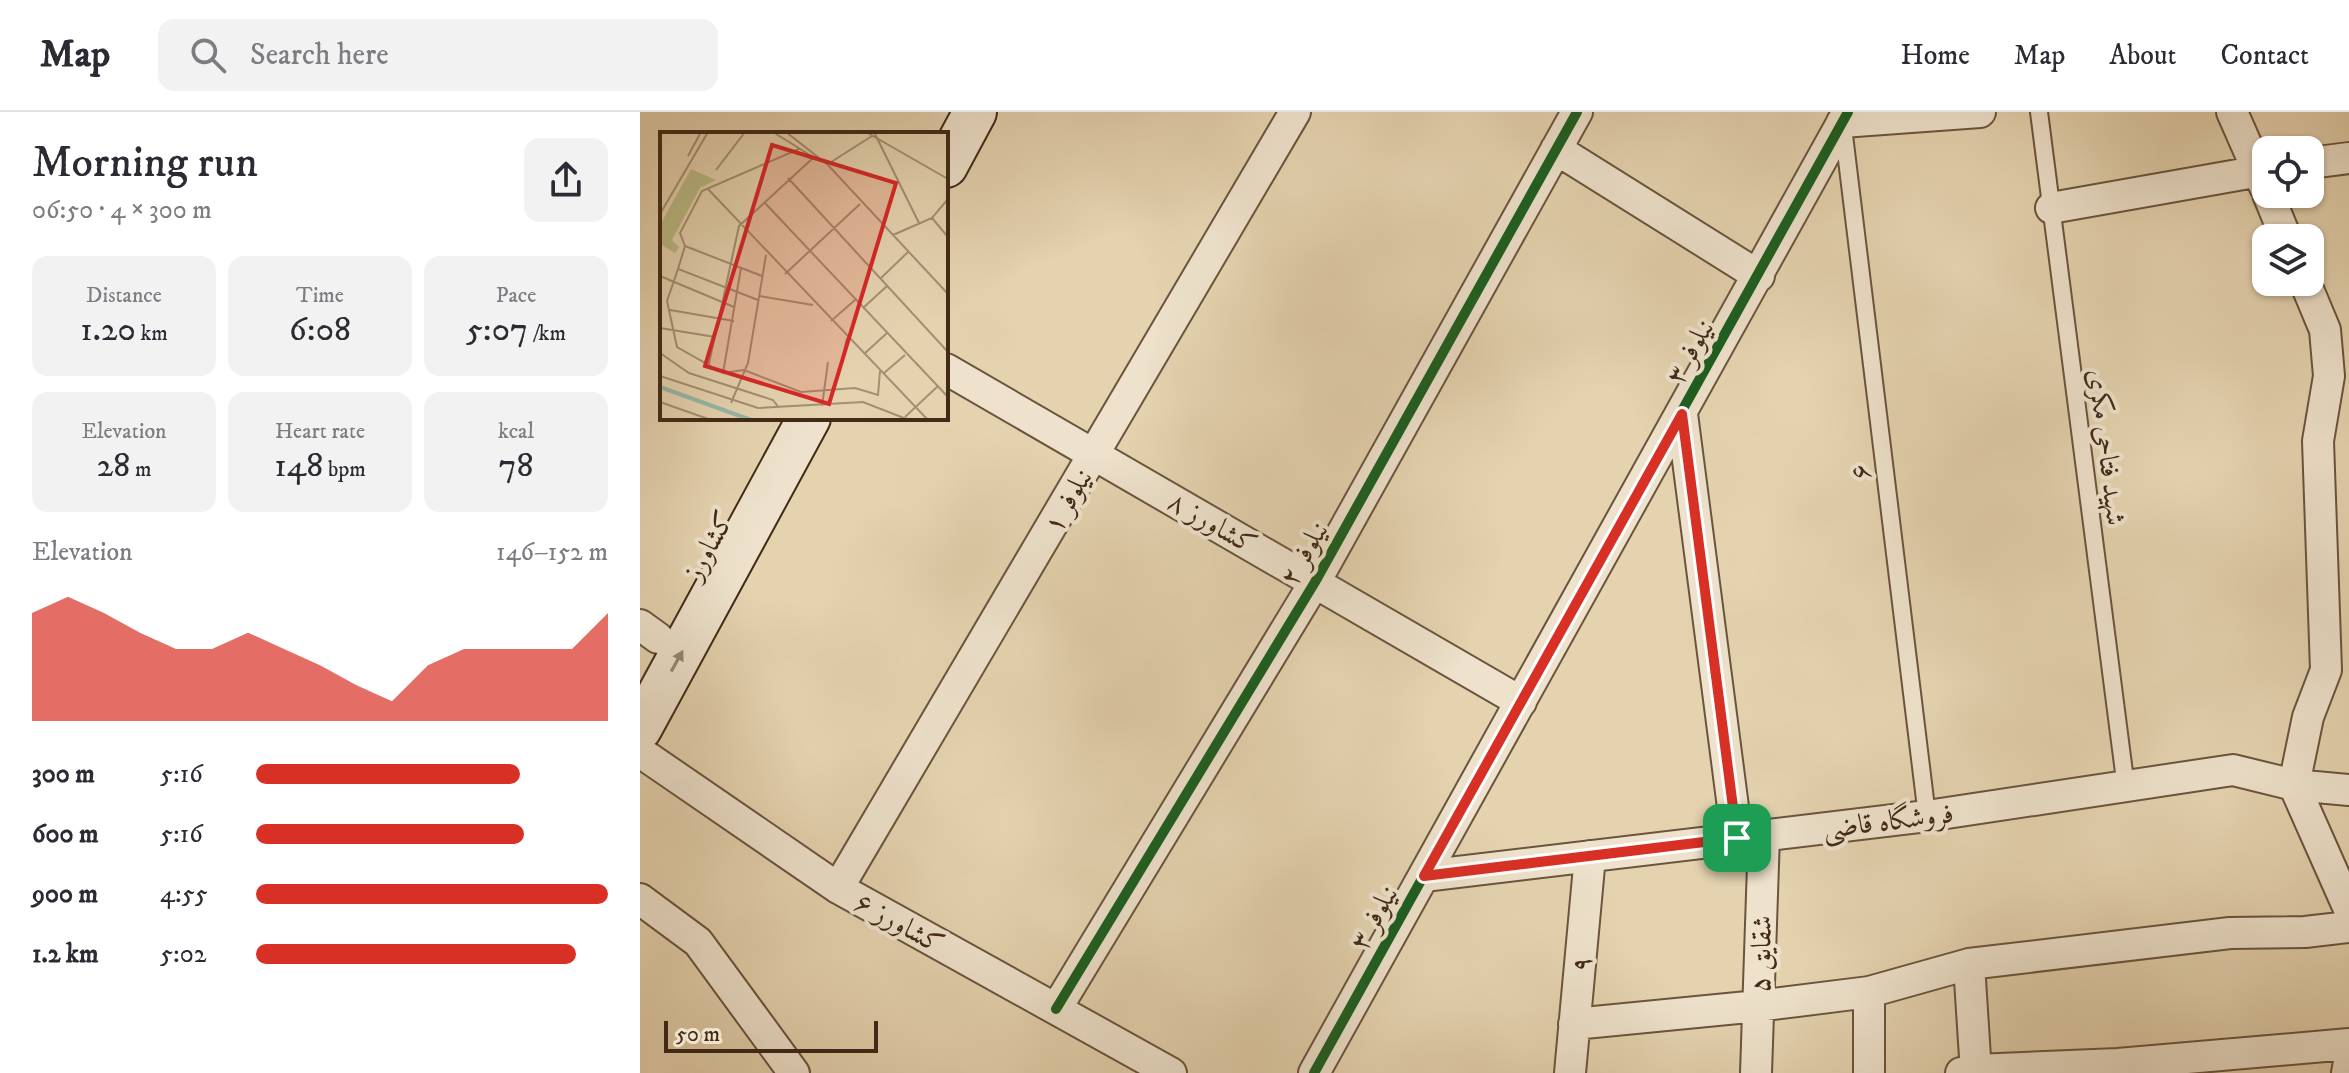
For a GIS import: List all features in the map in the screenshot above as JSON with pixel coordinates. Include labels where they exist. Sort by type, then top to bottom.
[{"type":"main road","points":[[937,132],[948,112]]},
{"type":"main road","points":[[948,162],[975,112]]},
{"type":"main road","name":"کشاورز","points":[[645,685],[778,420]]},
{"type":"main road","points":[[645,685],[808,420]]},
{"type":"street","name":"نیلوفر ۱","points":[[838,888],[1295,112]]},
{"type":"street","name":"نیلوفر ۲","points":[[1056,1009],[1315,582],[1577,112]]},
{"type":"street","points":[[1845,117],[1980,112]]},
{"type":"street","points":[[2232,112],[2252,155]]},
{"type":"street","name":"نیلوفر ۳","points":[[1314,1073],[1845,117]]},
{"type":"street","points":[[1556,149],[1759,276]]},
{"type":"street","points":[[2324,161],[2349,158]]},
{"type":"street","points":[[2051,208],[2252,183]]},
{"type":"street","points":[[2311,296],[2325,330],[2329,376],[2318,441],[2338,670],[2308,717],[2294,785],[2349,909]]},
{"type":"street","name":"کشاورز ۸","points":[[948,370],[1521,702]]},
{"type":"street","name":"شقایق ۵","points":[[1682,414],[1750,837],[1758,1006],[1756,1073]]},
{"type":"street","name":"کشاورز ۶","points":[[640,752],[838,888],[1171,1073]]},
{"type":"street","name":"فروشگاه قاضی","points":[[1424,876],[1927,816],[2233,770],[2294,785],[2349,790]]},
{"type":"street","name":"۹","points":[[1570,1073],[1590,856]]},
{"type":"street","points":[[640,899],[698,942],[794,1073]]},
{"type":"street","points":[[1574,1024],[1869,992],[1969,964],[2230,933],[2305,932],[2349,927]]},
{"type":"street","points":[[1969,964],[1975,1028],[1971,1072],[2119,1068],[2349,1044]]},
{"type":"street","points":[[1869,992],[1869,1073]]},
{"type":"street","points":[[2347,1073],[2349,1062]]},
{"type":"lane","name":"شهید فتاحی مکری","points":[[2039,112],[2126,788]]},
{"type":"lane","name":"۶","points":[[1845,117],[1927,816]]},
{"type":"cycle path","points":[[1056,1009],[1315,582],[1577,112]]},
{"type":"cycle path","points":[[1314,1073],[1848,112]]},
{"type":"route","points":[[1682,414],[1709,626],[1737,838],[1424,876],[1682,414]]}]
